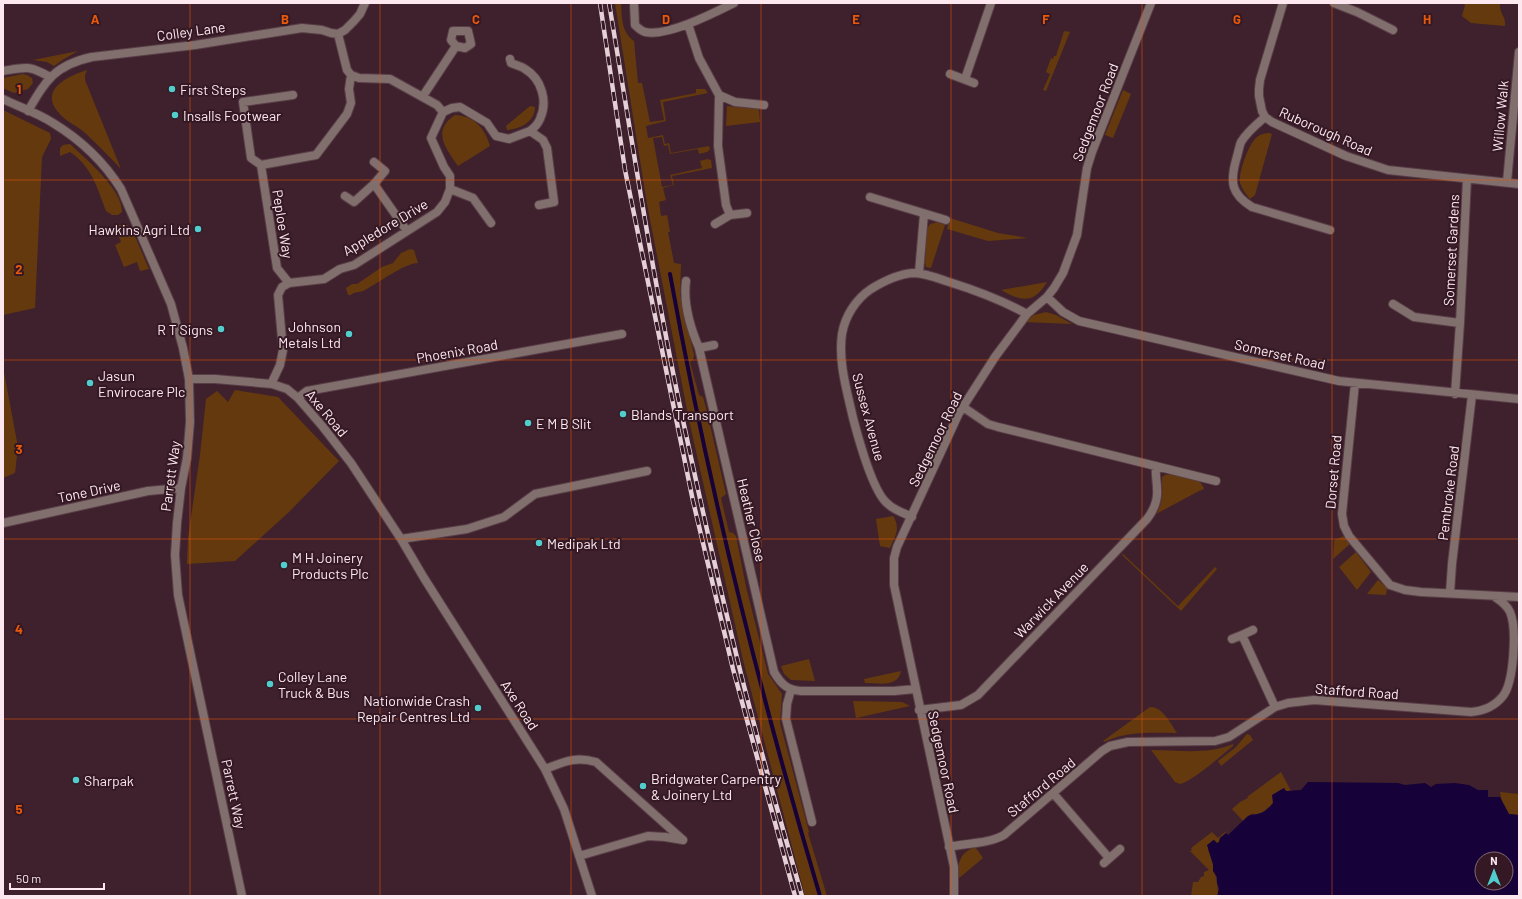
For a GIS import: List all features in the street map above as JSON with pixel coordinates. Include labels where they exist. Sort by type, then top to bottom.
[{"type":"street","points":[[365,3],[360,14],[354,21],[338,34],[347,70],[351,75],[360,78],[390,79],[423,96],[437,105],[443,112]]},
{"type":"street","points":[[634,3],[635,25],[642,31],[651,33],[671,30],[688,24],[734,3]]},
{"type":"street","points":[[965,79],[991,3]]},
{"type":"street","name":"Sedgemoor Road","points":[[954,896],[954,876],[949,847],[899,612],[893,573],[894,558],[897,547],[912,517],[943,446],[963,407],[995,357],[1027,314],[1047,297],[1063,273],[1075,243],[1087,168],[1092,152],[1151,3]]},
{"type":"street","name":"Ruborough Road","points":[[1283,3],[1260,80],[1259,96],[1262,112],[1265,117],[1272,122],[1346,156],[1388,170],[1519,184]]},
{"type":"street","points":[[1334,3],[1357,12],[1393,30]]},
{"type":"street","points":[[688,24],[699,58],[719,95],[718,146],[726,205],[730,215]]},
{"type":"street","name":"Colley Lane","points":[[28,111],[40,90],[50,77],[67,65],[77,61],[195,45],[302,28],[322,30],[338,34]]},
{"type":"street","points":[[423,96],[456,46]]},
{"type":"street","name":"Willow Walk","points":[[1507,182],[1519,52]]},
{"type":"street","points":[[491,223],[473,198],[450,189],[450,176],[444,167],[431,138],[443,112],[452,108],[460,107],[487,123],[496,136],[509,139],[530,131],[540,119],[543,106],[540,85],[532,74],[525,68],[511,63],[510,58]]},
{"type":"street","points":[[3,71],[27,67],[34,68],[50,77]]},
{"type":"street","points":[[950,74],[974,83]]},
{"type":"street","points":[[261,165],[316,155],[347,114],[351,103],[349,89],[351,75]]},
{"type":"street","name":"Peploe Way","points":[[289,283],[277,268],[261,165],[251,158],[243,102],[293,95]]},
{"type":"street","points":[[719,95],[735,102],[764,105]]},
{"type":"street","name":"Parrett Way","points":[[3,98],[52,122],[76,138],[96,156],[112,174],[121,190],[171,304],[183,348],[189,379],[190,422],[187,458],[181,488],[175,555],[178,595],[242,896]]},
{"type":"street","points":[[1265,117],[1252,128],[1241,143],[1232,179],[1236,194],[1252,207],[1330,230]]},
{"type":"street","points":[[530,131],[543,140],[547,148],[554,202],[539,205]]},
{"type":"street","points":[[345,196],[354,202],[374,184],[385,171],[374,162]]},
{"type":"street","name":"Somerset Gardens","points":[[1455,394],[1467,179]]},
{"type":"street","points":[[374,184],[407,231]]},
{"type":"street","name":"Appledore Drive","points":[[289,283],[324,279],[340,269],[354,265],[437,212],[445,202],[450,189]]},
{"type":"street","points":[[870,197],[946,220]]},
{"type":"street","points":[[715,224],[730,215],[747,213]]},
{"type":"street","points":[[919,273],[924,214]]},
{"type":"street","name":"Sussex Avenue","points":[[912,517],[888,505],[884,501],[877,488],[855,424],[843,367],[842,344],[842,333],[852,309],[865,294],[888,280],[900,275],[919,273],[958,284],[998,298],[1027,314]]},
{"type":"street","name":"Heather Close","points":[[686,281],[684,293],[692,333],[699,348],[774,672],[779,681],[791,690]]},
{"type":"street","points":[[272,384],[280,365],[283,350],[278,295],[282,287],[289,283]]},
{"type":"street","name":"Somerset Road","points":[[1047,297],[1063,312],[1079,321],[1169,343],[1355,384],[1519,399]]},
{"type":"street","name":"Somerset Gardens","points":[[1393,304],[1414,317],[1460,323]]},
{"type":"street","name":"Phoenix Road","points":[[298,398],[307,392],[622,334]]},
{"type":"street","points":[[699,348],[714,345]]},
{"type":"street","name":"Axe Road","points":[[189,379],[215,379],[272,384],[288,389],[324,427],[351,463],[401,539],[424,578],[545,769],[564,809],[592,896]]},
{"type":"street","name":"Dorset Road","points":[[1355,384],[1342,514],[1344,526],[1350,536],[1390,585],[1405,590],[1495,597],[1519,597]]},
{"type":"street","name":"Pembroke Road","points":[[1450,593],[1452,564],[1472,395]]},
{"type":"street","points":[[963,407],[988,424],[998,427],[1216,481]]},
{"type":"street","name":"Warwick Avenue","points":[[919,710],[961,705],[978,695],[1147,519],[1152,512],[1157,496],[1156,466]]},
{"type":"street","points":[[401,539],[467,529],[504,517],[535,494],[647,471]]},
{"type":"street","name":"Tone Drive","points":[[3,523],[148,491],[181,488]]},
{"type":"street","name":"Stafford Road","points":[[949,847],[996,840],[1004,835],[1102,751],[1110,746],[1128,742],[1200,742],[1223,740],[1229,738],[1275,707],[1288,703],[1314,700],[1471,712],[1482,711],[1489,708],[1503,696],[1508,688],[1514,644],[1514,625],[1510,612],[1507,607],[1495,597]]},
{"type":"street","points":[[1232,639],[1253,630]]},
{"type":"street","points":[[1242,635],[1275,707]]},
{"type":"street","points":[[812,822],[786,719],[787,704],[791,690],[894,691],[915,689]]},
{"type":"street","points":[[545,769],[574,759],[585,759],[596,762],[683,840],[648,836],[579,856]]},
{"type":"street","points":[[1053,793],[1107,861],[1120,850]]},
{"type":"shaded area","points":[[615,3],[621,3],[624,29],[634,41],[638,83],[642,83],[650,122],[664,120],[660,100],[696,93],[696,89],[705,89],[708,93],[663,102],[666,121],[646,126],[648,138],[663,135],[665,144],[669,143],[671,153],[709,146],[710,149],[707,152],[699,154],[698,149],[670,154],[668,145],[664,146],[662,137],[653,138],[662,187],[673,185],[670,175],[702,168],[700,161],[707,159],[711,160],[712,168],[672,176],[674,185],[663,188],[666,200],[659,202],[661,216],[667,215],[670,232],[668,232],[674,263],[681,264],[680,295],[694,355],[693,360],[690,362],[699,395],[703,397],[706,408],[726,494],[721,498],[729,532],[736,536],[746,587],[768,674],[782,694],[780,723],[809,832],[808,833],[827,896],[805,896],[743,660],[689,420],[647,204]]},
{"type":"shaded area","points":[[1463,3],[1500,3],[1500,10],[1505,26],[1471,23],[1462,16],[1465,5]]},
{"type":"shaded area","points":[[1064,31],[1070,32],[1046,91],[1043,90],[1050,74],[1046,72],[1051,58],[1053,59],[1054,56],[1056,56]]},
{"type":"shaded area","points":[[78,51],[54,66],[47,62],[33,60]]},
{"type":"shaded area","points":[[87,70],[85,80],[121,169],[84,132],[61,116],[53,105],[52,97],[58,85],[64,80]]},
{"type":"shaded area","points":[[23,74],[32,78],[33,83],[28,89],[14,93],[3,88],[3,78]]},
{"type":"shaded area","points":[[1123,90],[1131,94],[1113,138],[1105,135]]},
{"type":"shaded area","points":[[530,106],[535,107],[530,121],[517,128],[507,130],[506,126]]},
{"type":"shaded area","points":[[727,106],[759,109],[760,122],[726,126]]},
{"type":"shaded area","points":[[3,110],[50,133],[51,139],[42,157],[35,308],[3,315]]},
{"type":"shaded area","points":[[455,115],[468,118],[478,124],[485,134],[490,146],[458,166],[445,146],[442,133],[448,121]]},
{"type":"shaded area","points":[[1264,133],[1272,134],[1255,195],[1250,199],[1240,183],[1242,166],[1254,140]]},
{"type":"shaded area","points":[[70,144],[102,175],[110,185],[121,203],[122,212],[118,215],[112,215],[106,211],[93,178],[84,164],[70,152],[60,156],[60,148],[63,145]]},
{"type":"shaded area","points":[[950,218],[998,233],[1028,238],[988,241],[947,229]]},
{"type":"shaded area","points":[[938,222],[945,225],[931,268],[926,267],[927,229],[930,224]]},
{"type":"shaded area","points":[[114,225],[127,225],[131,227],[149,269],[140,271],[137,262],[124,267],[115,245],[121,242]]},
{"type":"shaded area","points":[[410,249],[414,250],[418,263],[406,266],[363,291],[348,295],[346,288],[352,284],[357,284],[382,267],[393,263],[401,253]]},
{"type":"shaded area","points":[[1047,282],[1032,298],[1026,299],[1015,297],[1001,290]]},
{"type":"shaded area","points":[[1046,312],[1056,315],[1072,324],[1024,322],[1034,315]]},
{"type":"shaded area","points":[[3,367],[18,447],[15,473],[3,478]]},
{"type":"shaded area","points":[[235,390],[278,397],[339,461],[289,512],[235,561],[187,564],[188,538],[200,455],[206,399],[217,391],[228,402]]},
{"type":"shaded area","points":[[1171,474],[1185,476],[1195,480],[1202,485],[1204,489],[1156,514],[1159,510],[1161,501],[1162,477]]},
{"type":"shaded area","points":[[893,516],[897,525],[894,540],[890,548],[880,546],[876,519]]},
{"type":"shaded area","points":[[1344,536],[1350,544],[1333,559],[1334,540]]},
{"type":"shaded area","points":[[1356,552],[1371,572],[1357,590],[1339,567]]},
{"type":"shaded area","points":[[1123,554],[1178,606],[1215,567],[1217,569],[1181,611],[1122,555]]},
{"type":"shaded area","points":[[1378,580],[1387,588],[1386,595],[1367,594]]},
{"type":"shaded area","points":[[809,659],[815,681],[791,680],[784,674],[781,666]]},
{"type":"shaded area","points":[[901,671],[896,680],[892,682],[881,684],[865,683],[864,679]]},
{"type":"shaded area","points":[[853,701],[902,702],[910,706],[856,718]]},
{"type":"shaded area","points":[[1150,707],[1154,707],[1162,712],[1177,733],[1131,734],[1113,738],[1104,742],[1103,741]]},
{"type":"shaded area","points":[[1247,734],[1250,735],[1253,740],[1221,766],[1218,761],[1235,748]]},
{"type":"shaded area","points":[[1233,744],[1233,746],[1207,767],[1186,782],[1180,784],[1175,782],[1151,750],[1203,751],[1213,750]]},
{"type":"shaded area","points":[[1281,772],[1291,791],[1286,791],[1284,788],[1273,795],[1273,803],[1266,810],[1258,814],[1251,814],[1243,821],[1232,809]]},
{"type":"shaded area","points":[[1308,782],[1398,783],[1405,785],[1425,783],[1431,787],[1436,784],[1455,783],[1469,785],[1478,790],[1488,790],[1488,797],[1500,797],[1509,814],[1519,815],[1519,896],[1217,896],[1219,889],[1217,877],[1213,871],[1213,864],[1207,845],[1214,840],[1217,843],[1219,842],[1220,838],[1226,833],[1228,835],[1248,816],[1266,810],[1273,803],[1272,795],[1284,788],[1286,791],[1301,790]]},
{"type":"shaded area","points":[[1500,792],[1519,794],[1519,815],[1509,814],[1502,802]]},
{"type":"shaded area","points":[[1212,832],[1218,838],[1225,832],[1226,833],[1220,838],[1219,842],[1217,843],[1214,840],[1211,841],[1208,850],[1215,872],[1218,895],[1191,896],[1193,882],[1198,882],[1201,877],[1204,876],[1204,872],[1209,870],[1190,851],[1192,850],[1191,848]]},
{"type":"shaded area","points":[[976,848],[983,858],[958,879],[959,864],[963,855],[967,851]]},
{"type":"waterway","points":[[670,274],[701,431],[736,587],[776,742],[820,896]]},
{"type":"railway","points":[[600,3],[625,170],[693,501],[733,669],[795,896]]},
{"type":"railway","points":[[609,3],[650,249],[685,431],[739,666],[761,752],[802,896]]},
{"type":"place","name":"First Steps","points":[[172,89]]},
{"type":"place","name":"Insalls Footwear","points":[[175,115]]},
{"type":"place","name":"Hawkins Agri Ltd","points":[[198,229]]},
{"type":"place","name":"R T Signs","points":[[221,329]]},
{"type":"place","name":"Johnson Metals Ltd","points":[[349,334]]},
{"type":"place","name":"Jasun Envirocare Plc","points":[[90,383]]},
{"type":"place","name":"Blands Transport","points":[[623,414]]},
{"type":"place","name":"E M B Slit","points":[[528,423]]},
{"type":"place","name":"Medipak Ltd","points":[[539,543]]},
{"type":"place","name":"M H Joinery Products Plc","points":[[284,565]]},
{"type":"place","name":"Colley Lane Truck & Bus","points":[[270,684]]},
{"type":"place","name":"Nationwide Crash Repair Centres Ltd","points":[[478,708]]},
{"type":"place","name":"Sharpak","points":[[76,780]]},
{"type":"place","name":"Bridgwater Carpentry & Joinery Ltd","points":[[643,786]]}]
